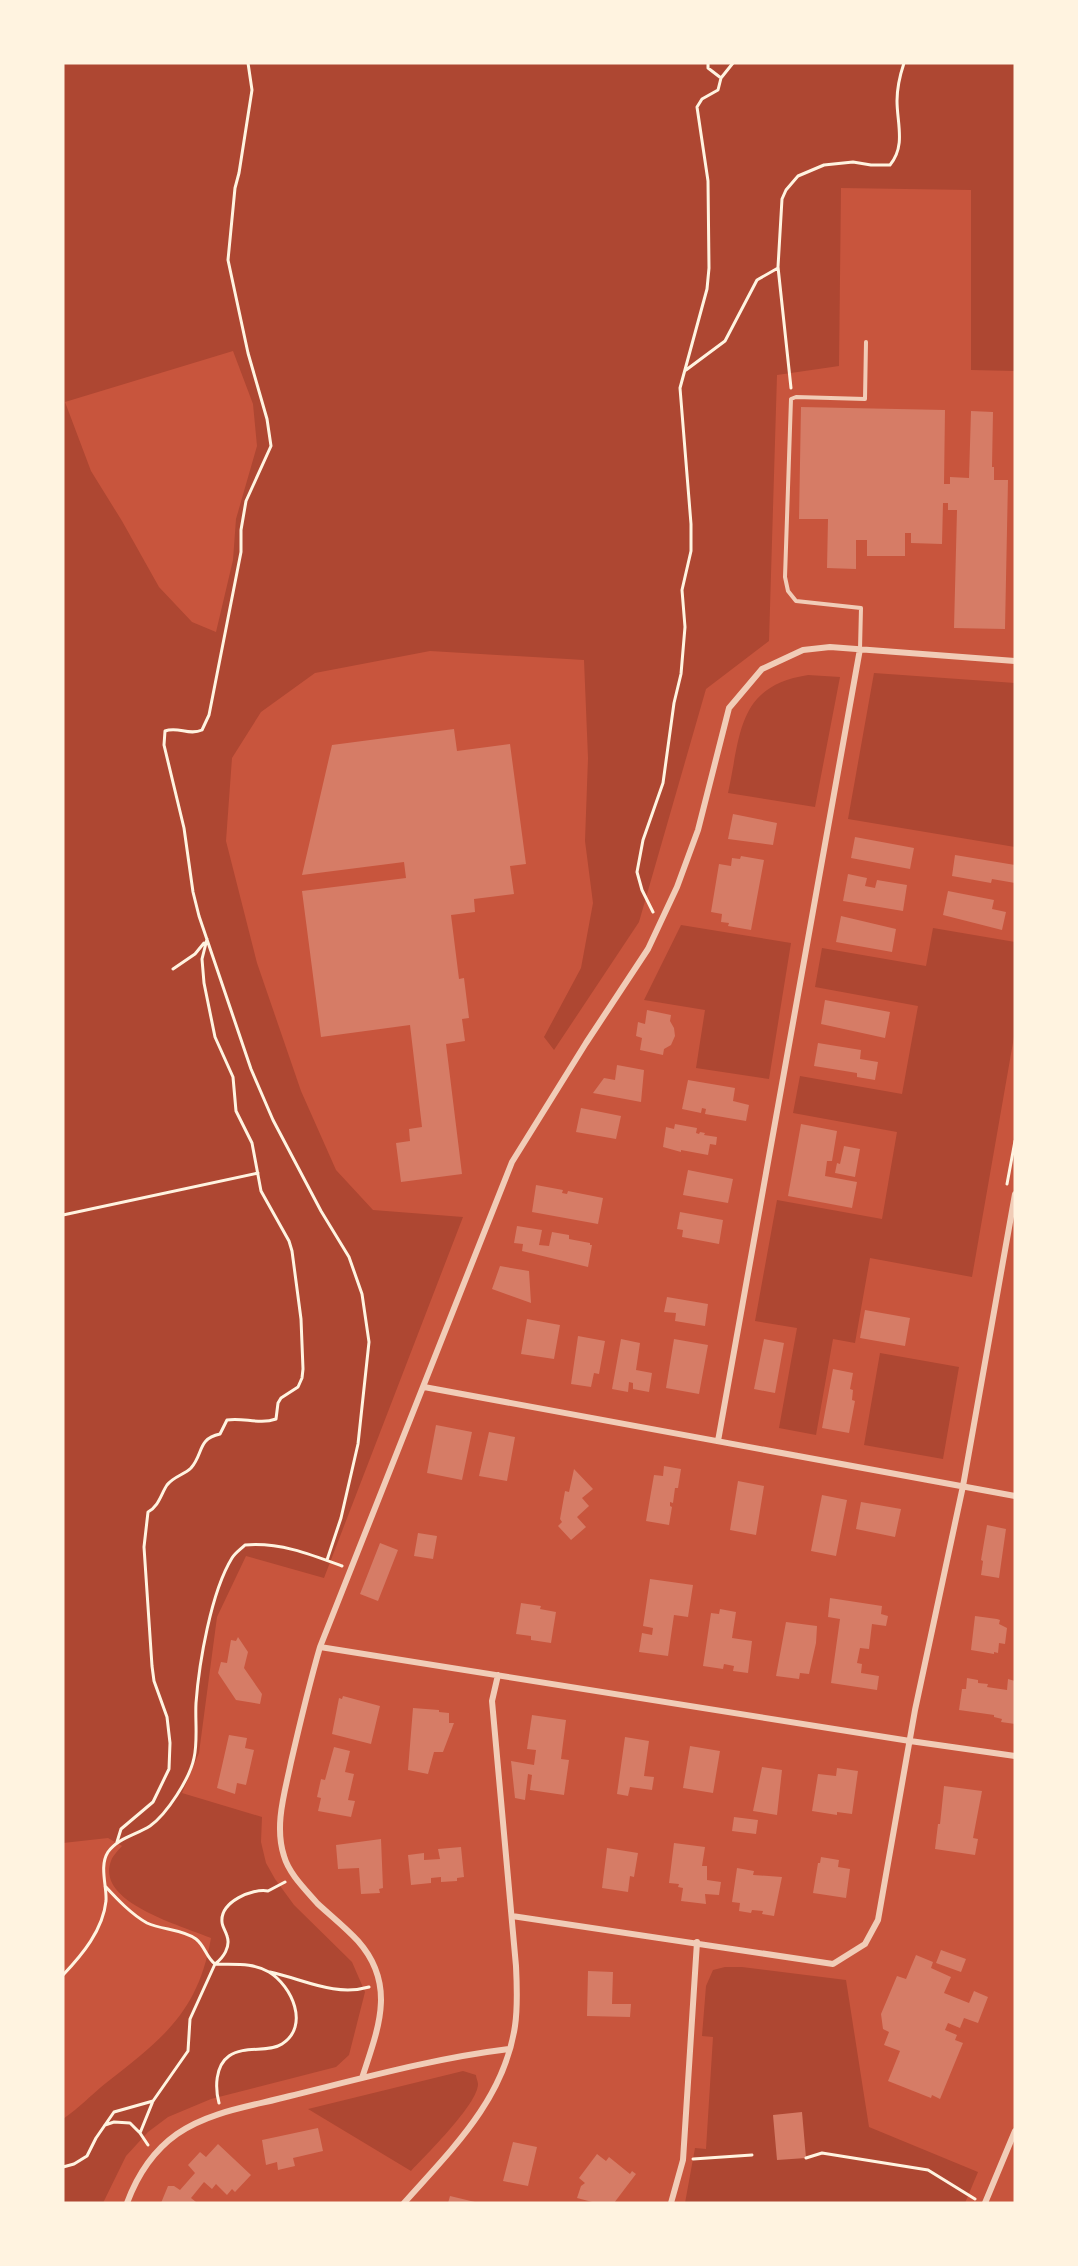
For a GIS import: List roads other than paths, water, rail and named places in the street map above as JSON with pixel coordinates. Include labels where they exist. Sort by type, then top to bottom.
[{"type":"street","points":[[362,2078],[374,2043],[380,2013],[381,1983],[372,1962],[358,1941],[337,1922],[294,1875],[284,1858],[280,1818],[301,1714],[320,1647],[512,1162],[648,950],[677,887],[698,830],[729,708],[762,669],[803,650],[830,647],[1015,661]]},
{"type":"street","points":[[718,1441],[860,649]]},
{"type":"street","points":[[512,1916],[833,1964],[865,1944],[878,1920],[910,1741],[963,1486],[1015,1194]]},
{"type":"street","points":[[424,1387],[1015,1496]]},
{"type":"street","points":[[320,1647],[1015,1756]]},
{"type":"street","points":[[404,2203],[478,2118],[492,2094],[515,2028],[517,2000],[512,1916],[492,1701],[498,1675]]},
{"type":"street","points":[[670,2203],[682,2160],[697,1942]]},
{"type":"street","points":[[127,2203],[154,2154],[178,2133],[221,2113],[422,2063],[509,2049]]},
{"type":"street","points":[[983,2203],[1015,2131]]},
{"type":"lane","points":[[860,649],[861,608],[796,601],[788,591],[785,577],[791,399],[796,397],[865,399],[866,342]]}]
